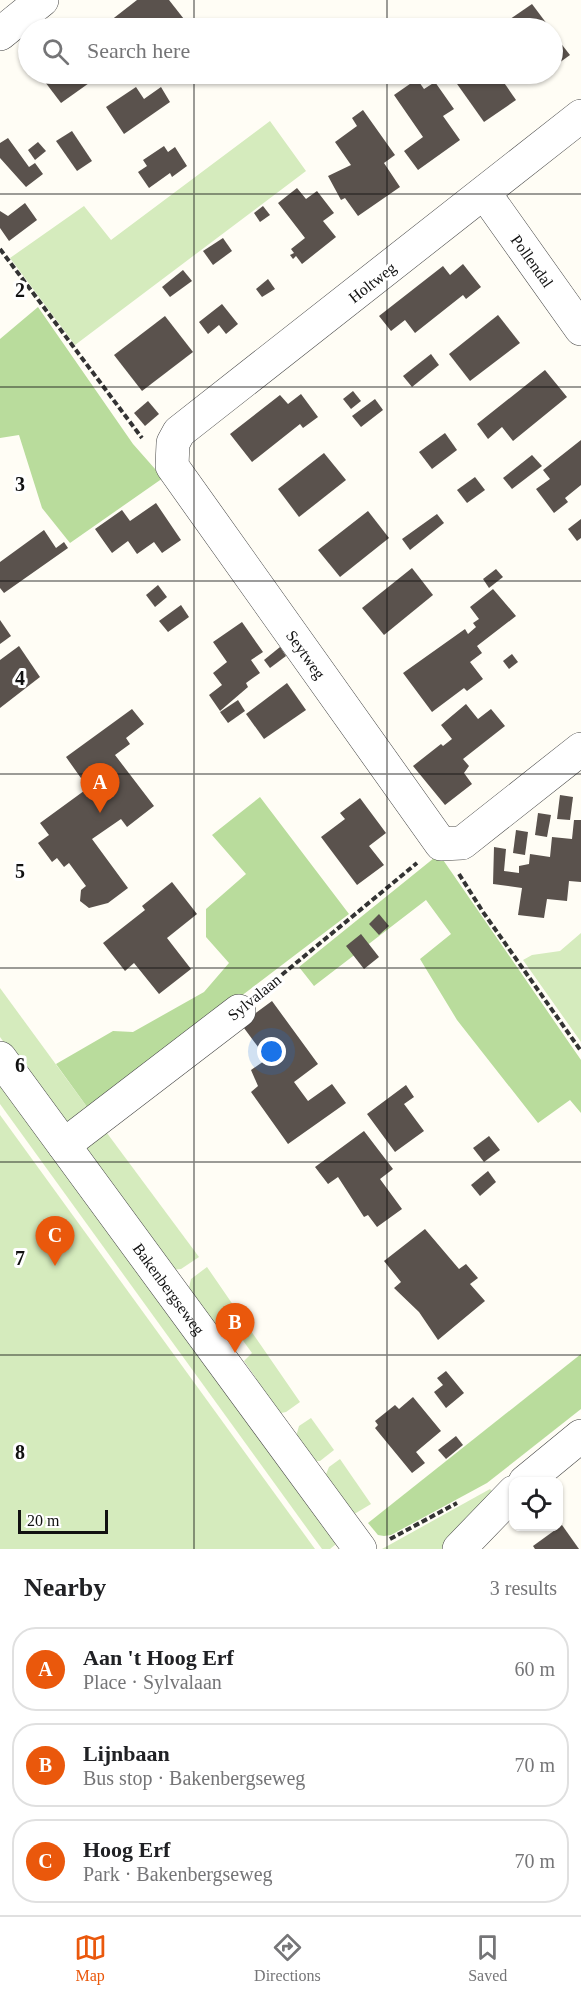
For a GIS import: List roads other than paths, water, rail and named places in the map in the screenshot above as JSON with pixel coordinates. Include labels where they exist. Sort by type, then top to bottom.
[{"type":"street","points":[[20,18],[42,0]]},
{"type":"street","points":[[0,34],[18,19]]},
{"type":"street","name":"Holtweg","points":[[172,459],[179,432],[485,194],[581,116]]},
{"type":"street","name":"Pollendal","points":[[485,194],[581,329]]},
{"type":"street","name":"Seytweg","points":[[172,459],[451,844],[581,749]]},
{"type":"street","name":"Sylvalaan","points":[[64,1145],[239,1011]]},
{"type":"street","name":"Bakenbergseweg","points":[[0,1058],[222,1364],[358,1546]]},
{"type":"street","points":[[531,1477],[581,1436]]},
{"type":"street","points":[[459,1549],[509,1496]]},
{"type":"place","name":"Aan 't Hoog Erf","points":[[100,813]]},
{"type":"place","name":"Hoog Erf","points":[[55,1266]]},
{"type":"place","name":"Lijnbaan","points":[[235,1353]]}]
